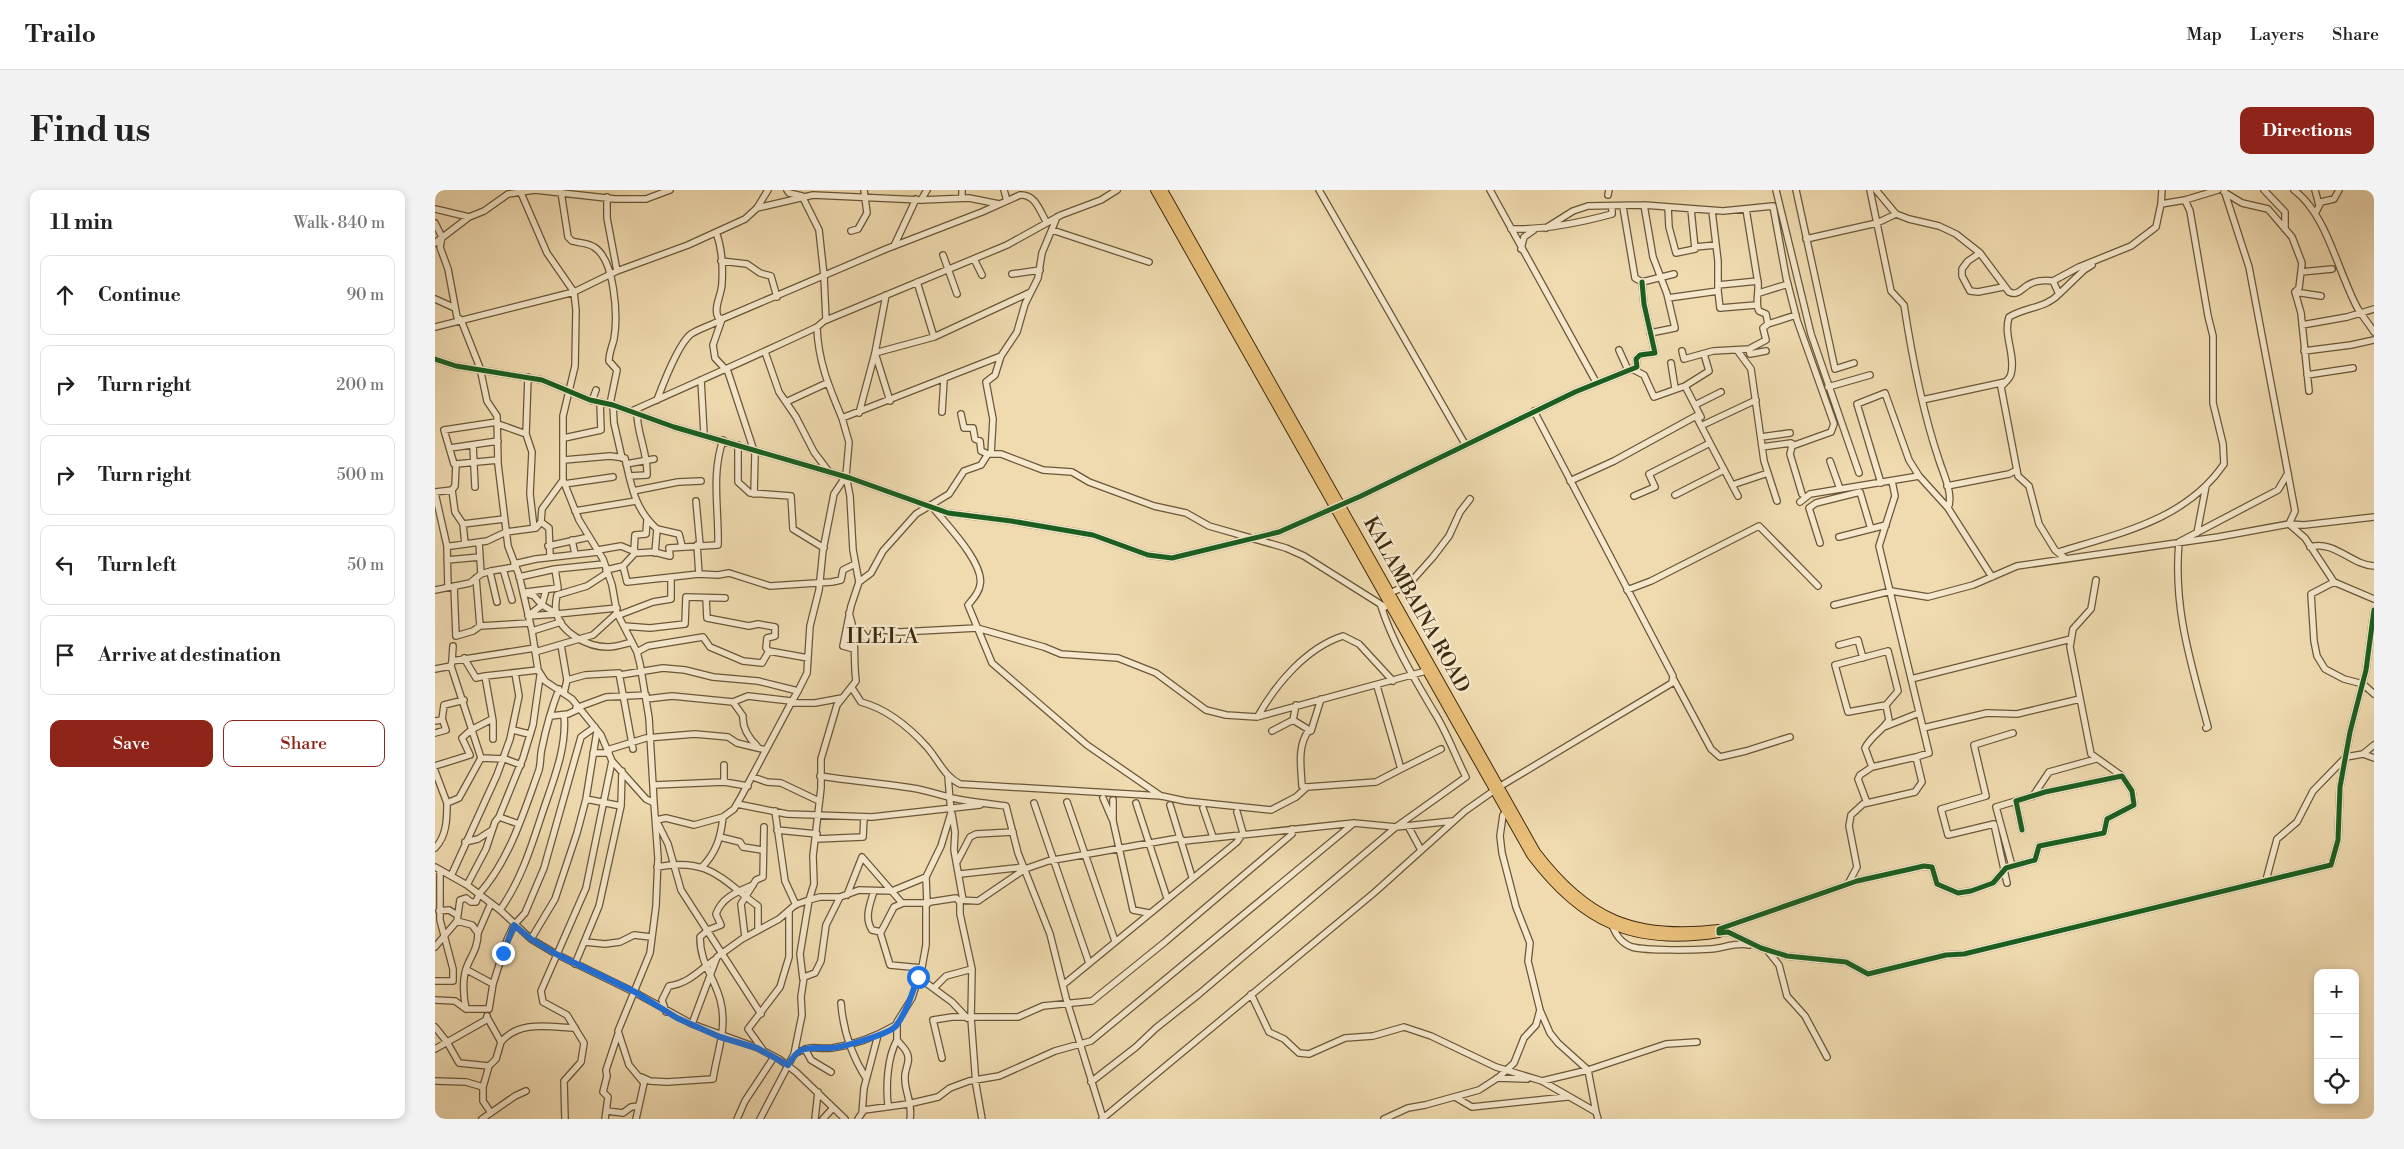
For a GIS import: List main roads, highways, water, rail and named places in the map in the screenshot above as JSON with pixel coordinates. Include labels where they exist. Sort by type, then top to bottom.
[{"type":"main road","points":[[1155,190],[1337,506],[1385,606],[1497,789]]},
{"type":"main road","name":"KALAMBAINA ROAD","points":[[1163,190],[1337,506],[1390,593],[1531,855],[1560,891],[1591,914],[1612,925],[1635,933],[1669,937],[1719,931],[1683,932],[1637,927],[1614,920],[1564,887],[1536,852],[1509,811]]},
{"type":"district","name":"ILELA","points":[[883,636]]}]
